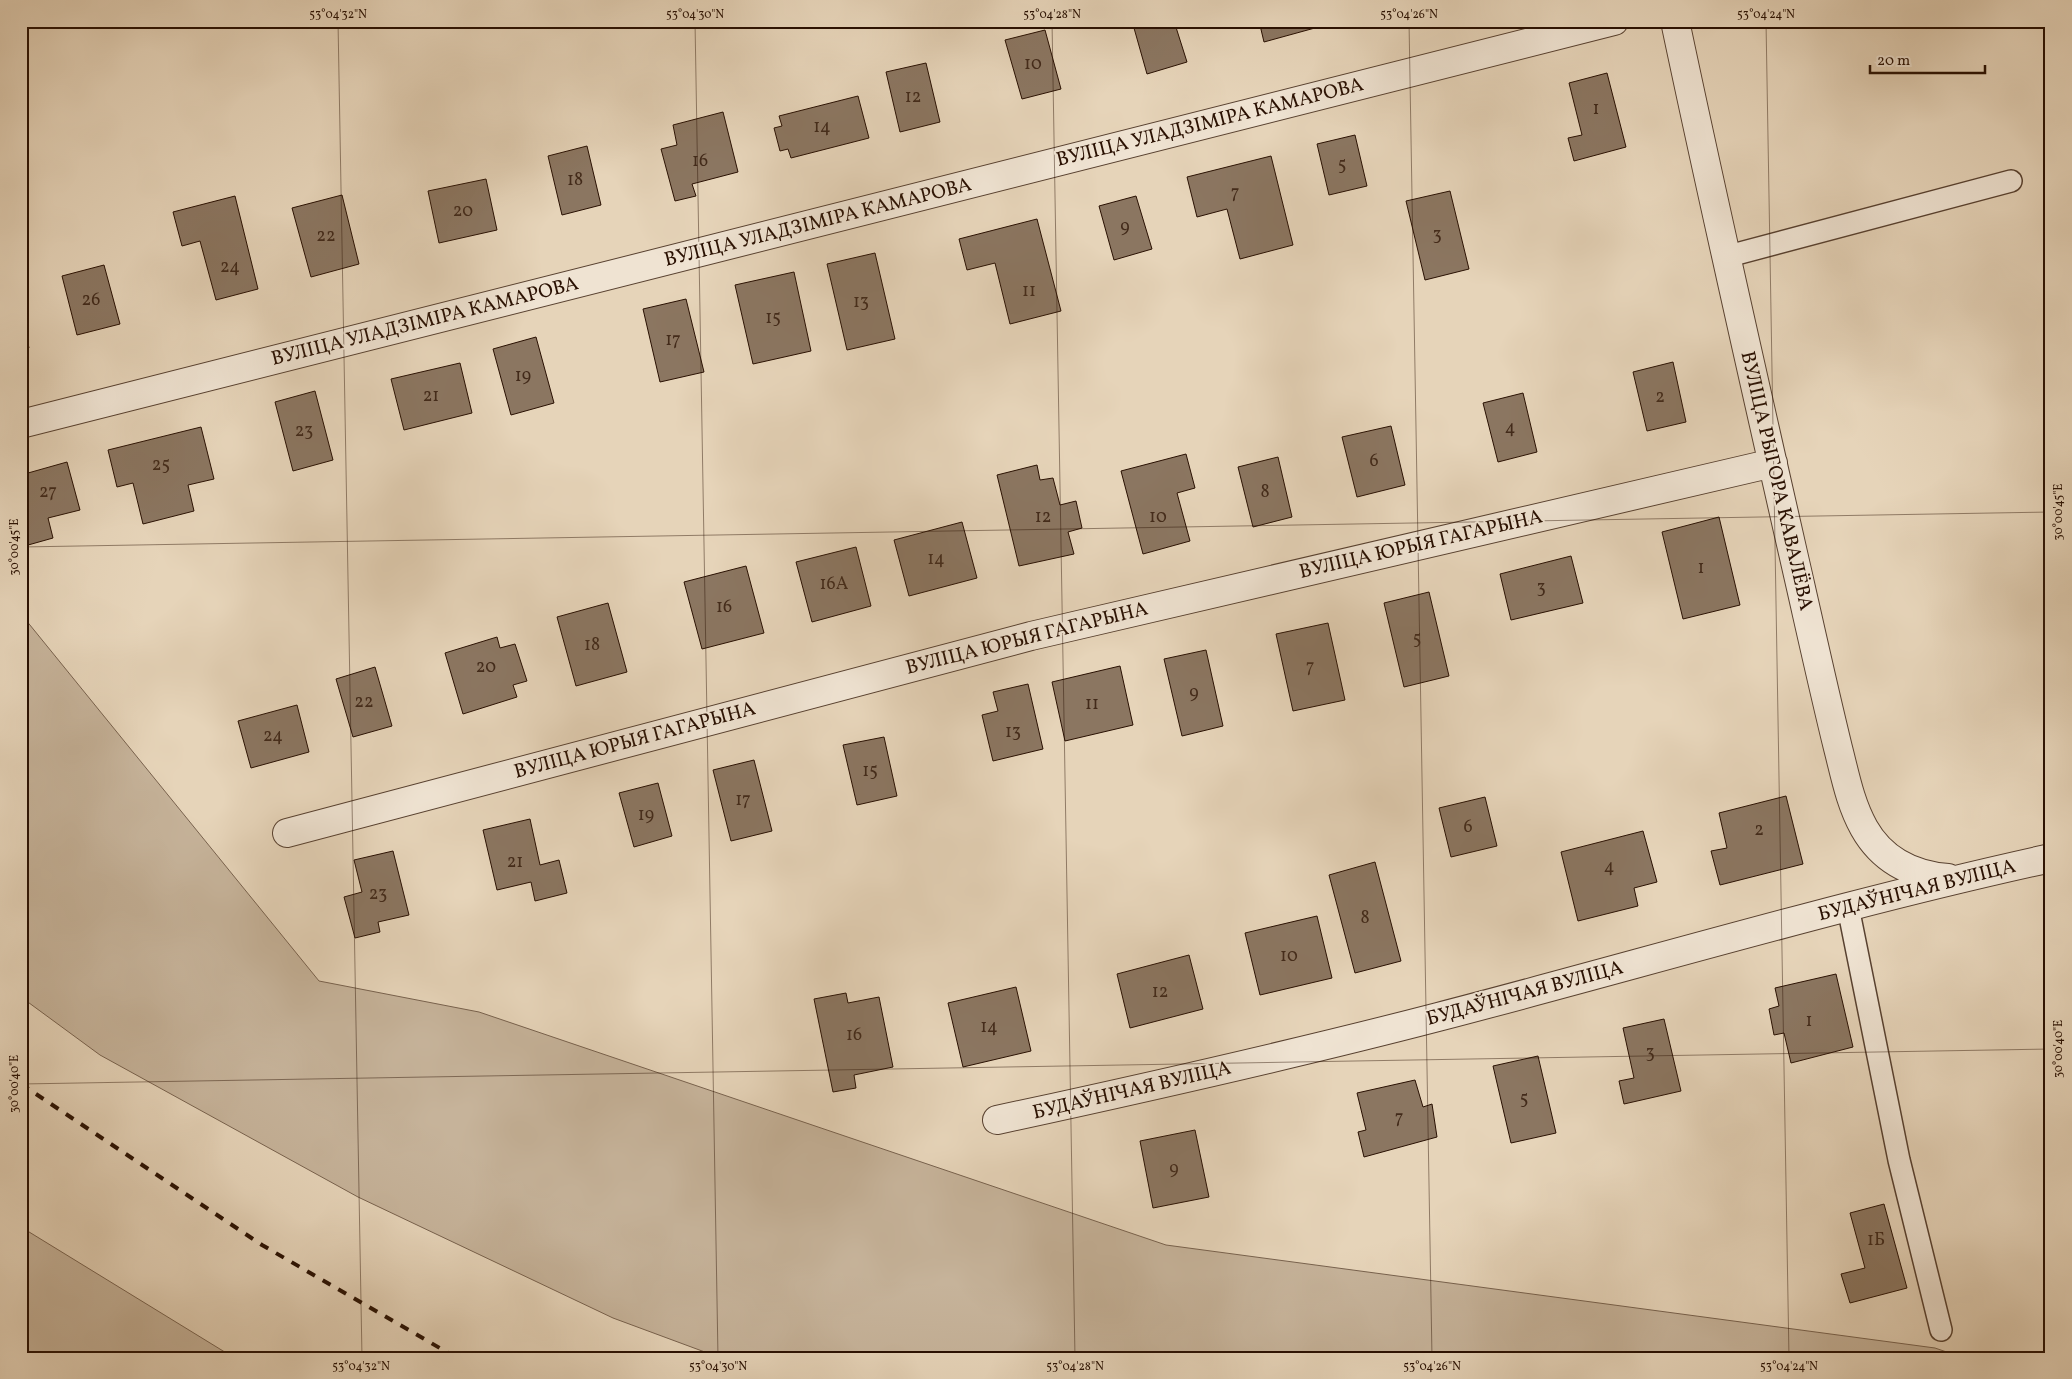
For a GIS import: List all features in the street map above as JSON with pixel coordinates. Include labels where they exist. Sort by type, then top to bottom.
[{"type":"street","name":"ВУЛІЦА УЛАДЗІМІРА КАМАРОВА","points":[[21,424],[1614,21]]},
{"type":"street","name":"ВУЛІЦА РЫГОРА КАВАЛЁВА","points":[[1675,21],[1725,257],[1829,710],[1854,810],[1877,847],[1893,860],[1912,871],[1930,876],[1957,878]]},
{"type":"street","name":"ВУЛІЦА ЮРЫЯ ГАГАРЫНА","points":[[286,833],[1031,636],[1773,463]]},
{"type":"street","name":"БУДАЎНІЧАЯ ВУЛІЦА","points":[[997,1120],[1262,1061],[1436,1018],[1957,878],[2051,858]]},
{"type":"lane","points":[[1725,257],[2010,182]]},
{"type":"lane","points":[[1848,908],[1899,1160],[1941,1330]]},
{"type":"shaded area","points":[[21,614],[319,981],[479,1012],[1166,1245],[1935,1348],[1964,1358],[721,1358],[613,1318],[358,1197],[100,1055],[21,997]]},
{"type":"shaded area","points":[[21,1227],[228,1354],[234,1358],[21,1358]]},
{"type":"building","points":[[1132,21],[1174,21],[1187,62],[1147,74]]},
{"type":"building","points":[[1259,21],[1332,21],[1333,23],[1264,42]]},
{"type":"building","points":[[1045,30],[1061,89],[1022,99],[1005,40]]},
{"type":"building","points":[[926,63],[940,122],[900,132],[886,72]]},
{"type":"building","points":[[1607,73],[1626,147],[1574,161],[1568,138],[1582,135],[1569,83]]},
{"type":"building","points":[[858,96],[869,138],[791,158],[788,149],[780,151],[774,128],[782,126],[779,116]]},
{"type":"building","points":[[723,112],[738,172],[692,184],[696,196],[675,201],[661,149],[677,145],[673,125]]},
{"type":"building","points":[[1355,135],[1367,186],[1329,195],[1317,144]]},
{"type":"building","points":[[587,146],[601,205],[562,215],[548,156]]},
{"type":"building","points":[[1271,156],[1293,245],[1240,259],[1227,209],[1197,217],[1187,177]]},
{"type":"building","points":[[486,179],[497,230],[439,243],[428,191]]},
{"type":"building","points":[[1450,191],[1469,269],[1425,280],[1406,201]]},
{"type":"building","points":[[342,195],[359,264],[311,277],[292,208]]},
{"type":"building","points":[[235,196],[258,289],[216,300],[200,241],[182,246],[173,212]]},
{"type":"building","points":[[1136,196],[1152,249],[1114,260],[1099,206]]},
{"type":"building","points":[[1037,219],[1061,311],[1010,324],[995,263],[967,270],[959,239]]},
{"type":"building","points":[[875,253],[895,339],[847,350],[827,264]]},
{"type":"building","points":[[104,265],[120,324],[77,335],[62,276]]},
{"type":"building","points":[[794,272],[811,351],[753,364],[735,285]]},
{"type":"building","points":[[686,299],[704,372],[660,382],[643,309]]},
{"type":"building","points":[[21,315],[29,348],[21,350]]},
{"type":"building","points":[[536,337],[554,403],[511,415],[493,349]]},
{"type":"building","points":[[1673,362],[1686,422],[1647,431],[1633,372]]},
{"type":"building","points":[[460,363],[472,413],[404,430],[391,379]]},
{"type":"building","points":[[315,391],[333,460],[293,471],[275,402]]},
{"type":"building","points":[[1523,393],[1537,452],[1498,462],[1483,403]]},
{"type":"building","points":[[1391,426],[1405,485],[1357,497],[1342,437]]},
{"type":"building","points":[[201,427],[214,479],[188,485],[194,511],[143,524],[133,483],[117,487],[108,450]]},
{"type":"building","points":[[1186,454],[1195,488],[1177,493],[1190,541],[1143,554],[1121,471]]},
{"type":"building","points":[[1278,457],[1292,517],[1253,527],[1238,467]]},
{"type":"building","points":[[67,462],[80,510],[48,518],[53,538],[21,547],[21,475]]},
{"type":"building","points":[[1037,465],[1040,480],[1053,478],[1060,505],[1076,501],[1082,528],[1068,532],[1074,554],[1019,566],[997,475]]},
{"type":"building","points":[[1719,517],[1740,605],[1683,619],[1662,532]]},
{"type":"building","points":[[962,522],[977,578],[909,596],[894,540]]},
{"type":"building","points":[[856,547],[871,606],[812,622],[796,562]]},
{"type":"building","points":[[1571,556],[1583,603],[1511,620],[1500,574]]},
{"type":"building","points":[[746,566],[764,633],[702,649],[684,582]]},
{"type":"building","points":[[1429,592],[1449,676],[1404,687],[1384,603]]},
{"type":"building","points":[[608,603],[627,672],[576,686],[557,617]]},
{"type":"building","points":[[1328,623],[1345,700],[1293,711],[1276,634]]},
{"type":"building","points":[[497,637],[500,648],[515,644],[527,681],[513,685],[517,697],[463,714],[445,653]]},
{"type":"building","points":[[1206,650],[1223,726],[1182,736],[1164,659]]},
{"type":"building","points":[[1120,666],[1133,725],[1065,741],[1052,682]]},
{"type":"building","points":[[375,667],[392,726],[353,737],[336,679]]},
{"type":"building","points":[[1028,684],[1043,749],[993,761],[982,715],[998,711],[993,692]]},
{"type":"building","points":[[297,705],[309,752],[251,768],[238,721]]},
{"type":"building","points":[[884,737],[897,796],[857,805],[843,745]]},
{"type":"building","points":[[754,760],[772,831],[731,841],[713,770]]},
{"type":"building","points":[[658,783],[672,836],[634,847],[619,793]]},
{"type":"building","points":[[1786,796],[1803,864],[1720,885],[1711,851],[1727,848],[1719,813]]},
{"type":"building","points":[[1485,797],[1497,846],[1451,857],[1439,808]]},
{"type":"building","points":[[530,819],[540,865],[559,860],[567,893],[535,901],[531,882],[497,890],[483,830]]},
{"type":"building","points":[[1643,831],[1657,882],[1634,888],[1638,906],[1578,921],[1561,852]]},
{"type":"building","points":[[393,851],[409,915],[378,922],[380,932],[355,938],[344,897],[362,892],[354,860]]},
{"type":"building","points":[[1375,862],[1401,961],[1355,973],[1329,875]]},
{"type":"building","points":[[1317,916],[1332,978],[1260,995],[1245,933]]},
{"type":"building","points":[[1189,955],[1203,1009],[1130,1028],[1117,974]]},
{"type":"building","points":[[1836,974],[1853,1047],[1791,1063],[1784,1033],[1774,1035],[1769,1009],[1779,1006],[1775,988]]},
{"type":"building","points":[[1016,987],[1031,1051],[963,1067],[948,1003]]},
{"type":"building","points":[[846,993],[848,1003],[879,997],[893,1067],[854,1075],[856,1088],[833,1092],[814,999]]},
{"type":"building","points":[[1664,1019],[1681,1091],[1624,1104],[1619,1081],[1634,1078],[1623,1028]]},
{"type":"building","points":[[1538,1056],[1556,1133],[1511,1143],[1493,1066]]},
{"type":"building","points":[[1415,1080],[1423,1107],[1432,1104],[1437,1137],[1364,1157],[1358,1132],[1366,1130],[1357,1093]]},
{"type":"building","points":[[1195,1130],[1209,1197],[1153,1208],[1140,1141]]},
{"type":"building","points":[[1884,1204],[1907,1288],[1850,1303],[1841,1274],[1865,1268],[1850,1213]]},
{"type":"railway","points":[[21,1084],[262,1245],[457,1358]]}]
